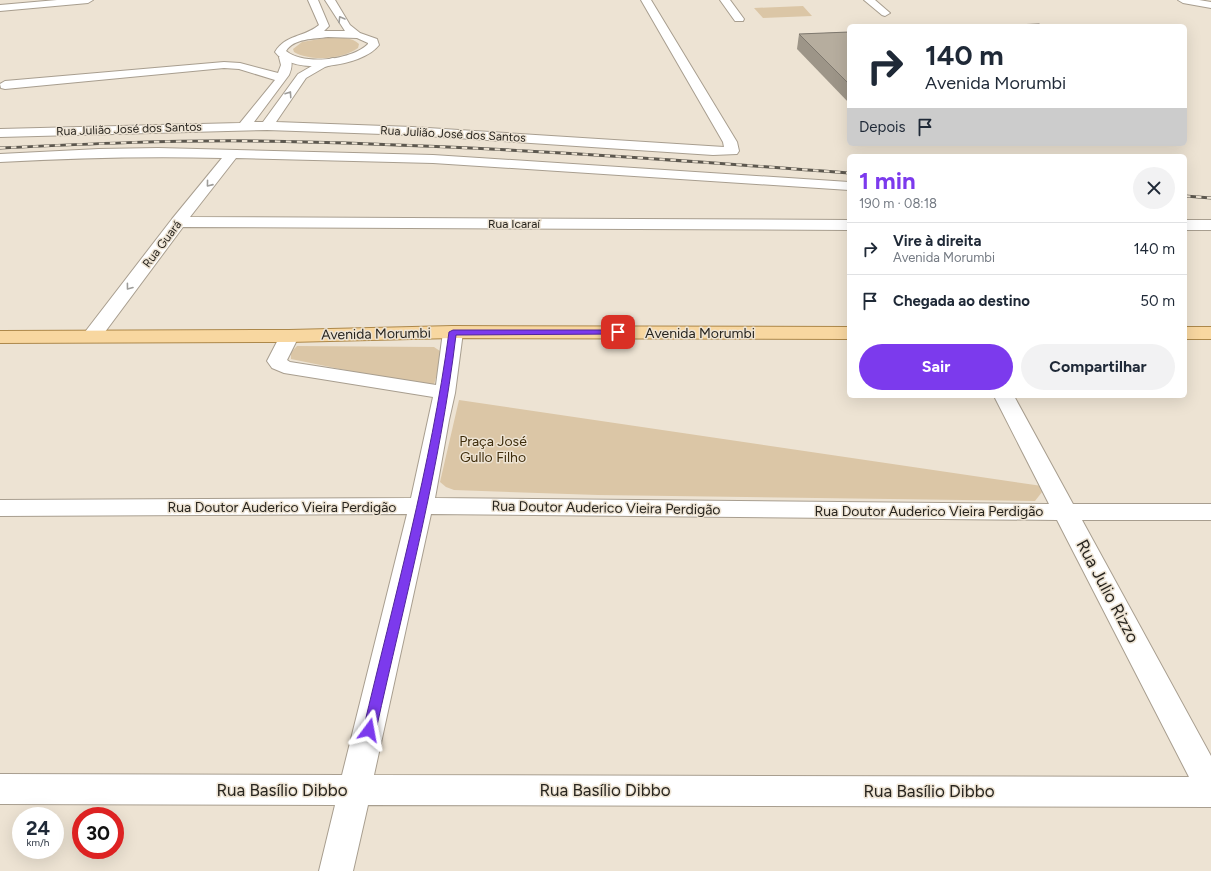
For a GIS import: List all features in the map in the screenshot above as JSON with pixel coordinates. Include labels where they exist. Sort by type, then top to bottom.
[{"type":"main road","name":"Avenida Morumbi","points":[[0,336],[289,336],[453,332],[847,333]]},
{"type":"main road","points":[[1187,333],[1211,333]]},
{"type":"street","points":[[0,8],[88,0]]},
{"type":"street","points":[[299,39],[328,34],[356,35],[373,41],[374,46],[371,50],[350,59],[304,62],[291,60],[285,57],[280,52],[282,47],[299,39],[313,34],[324,26],[313,0]]},
{"type":"street","points":[[330,0],[346,27],[356,35]]},
{"type":"street","points":[[646,0],[730,142],[737,178]]},
{"type":"street","points":[[726,0],[739,19]]},
{"type":"street","points":[[869,0],[885,13]]},
{"type":"street","points":[[1183,0],[1211,5]]},
{"type":"street","points":[[244,126],[282,78],[286,70],[287,63],[285,57]]},
{"type":"street","points":[[267,126],[302,76],[333,61]]},
{"type":"street","points":[[5,85],[224,65],[240,66],[282,78]]},
{"type":"street","name":"Rua Julião José dos Santos","points":[[0,133],[267,126],[420,132],[732,151]]},
{"type":"street","points":[[0,158],[99,153],[233,153],[433,158],[847,186]]},
{"type":"street","name":"Rua Guará","points":[[92,336],[178,222],[233,153]]},
{"type":"street","name":"Rua Icaraí","points":[[178,222],[847,225]]},
{"type":"street","points":[[1187,225],[1211,225]]},
{"type":"street","points":[[336,871],[421,506],[438,420],[445,394],[453,332]]},
{"type":"street","points":[[289,336],[277,361],[284,367],[445,394]]},
{"type":"street","name":"Rua Julio Rizzo","points":[[1005,398],[1211,787]]},
{"type":"street","name":"Rua Doutor Auderico Vieira Perdigão","points":[[0,508],[421,506],[1211,512]]},
{"type":"street","name":"Rua Basílio Dibbo","points":[[0,789],[1211,792]]},
{"type":"green space","points":[[803,6],[812,16],[763,18],[754,8]]},
{"type":"green space","points":[[331,37],[353,40],[359,44],[358,48],[344,55],[327,58],[309,57],[294,52],[293,49],[302,42]]},
{"type":"green space","points":[[297,346],[434,347],[443,353],[433,388],[291,359],[291,352]]},
{"type":"green space","name":"Praça José Gullo Filho","points":[[459,400],[1042,486],[1042,492],[1035,501],[598,495],[454,490],[446,487],[440,482]]},
{"type":"building","points":[[847,32],[847,82],[799,34]]},
{"type":"railway","points":[[0,148],[192,141],[256,141],[404,145],[553,152],[847,173]]},
{"type":"railway","points":[[1187,196],[1211,198]]},
{"type":"route","points":[[369,730],[421,506],[438,420],[445,394],[453,332],[618,332]]}]
